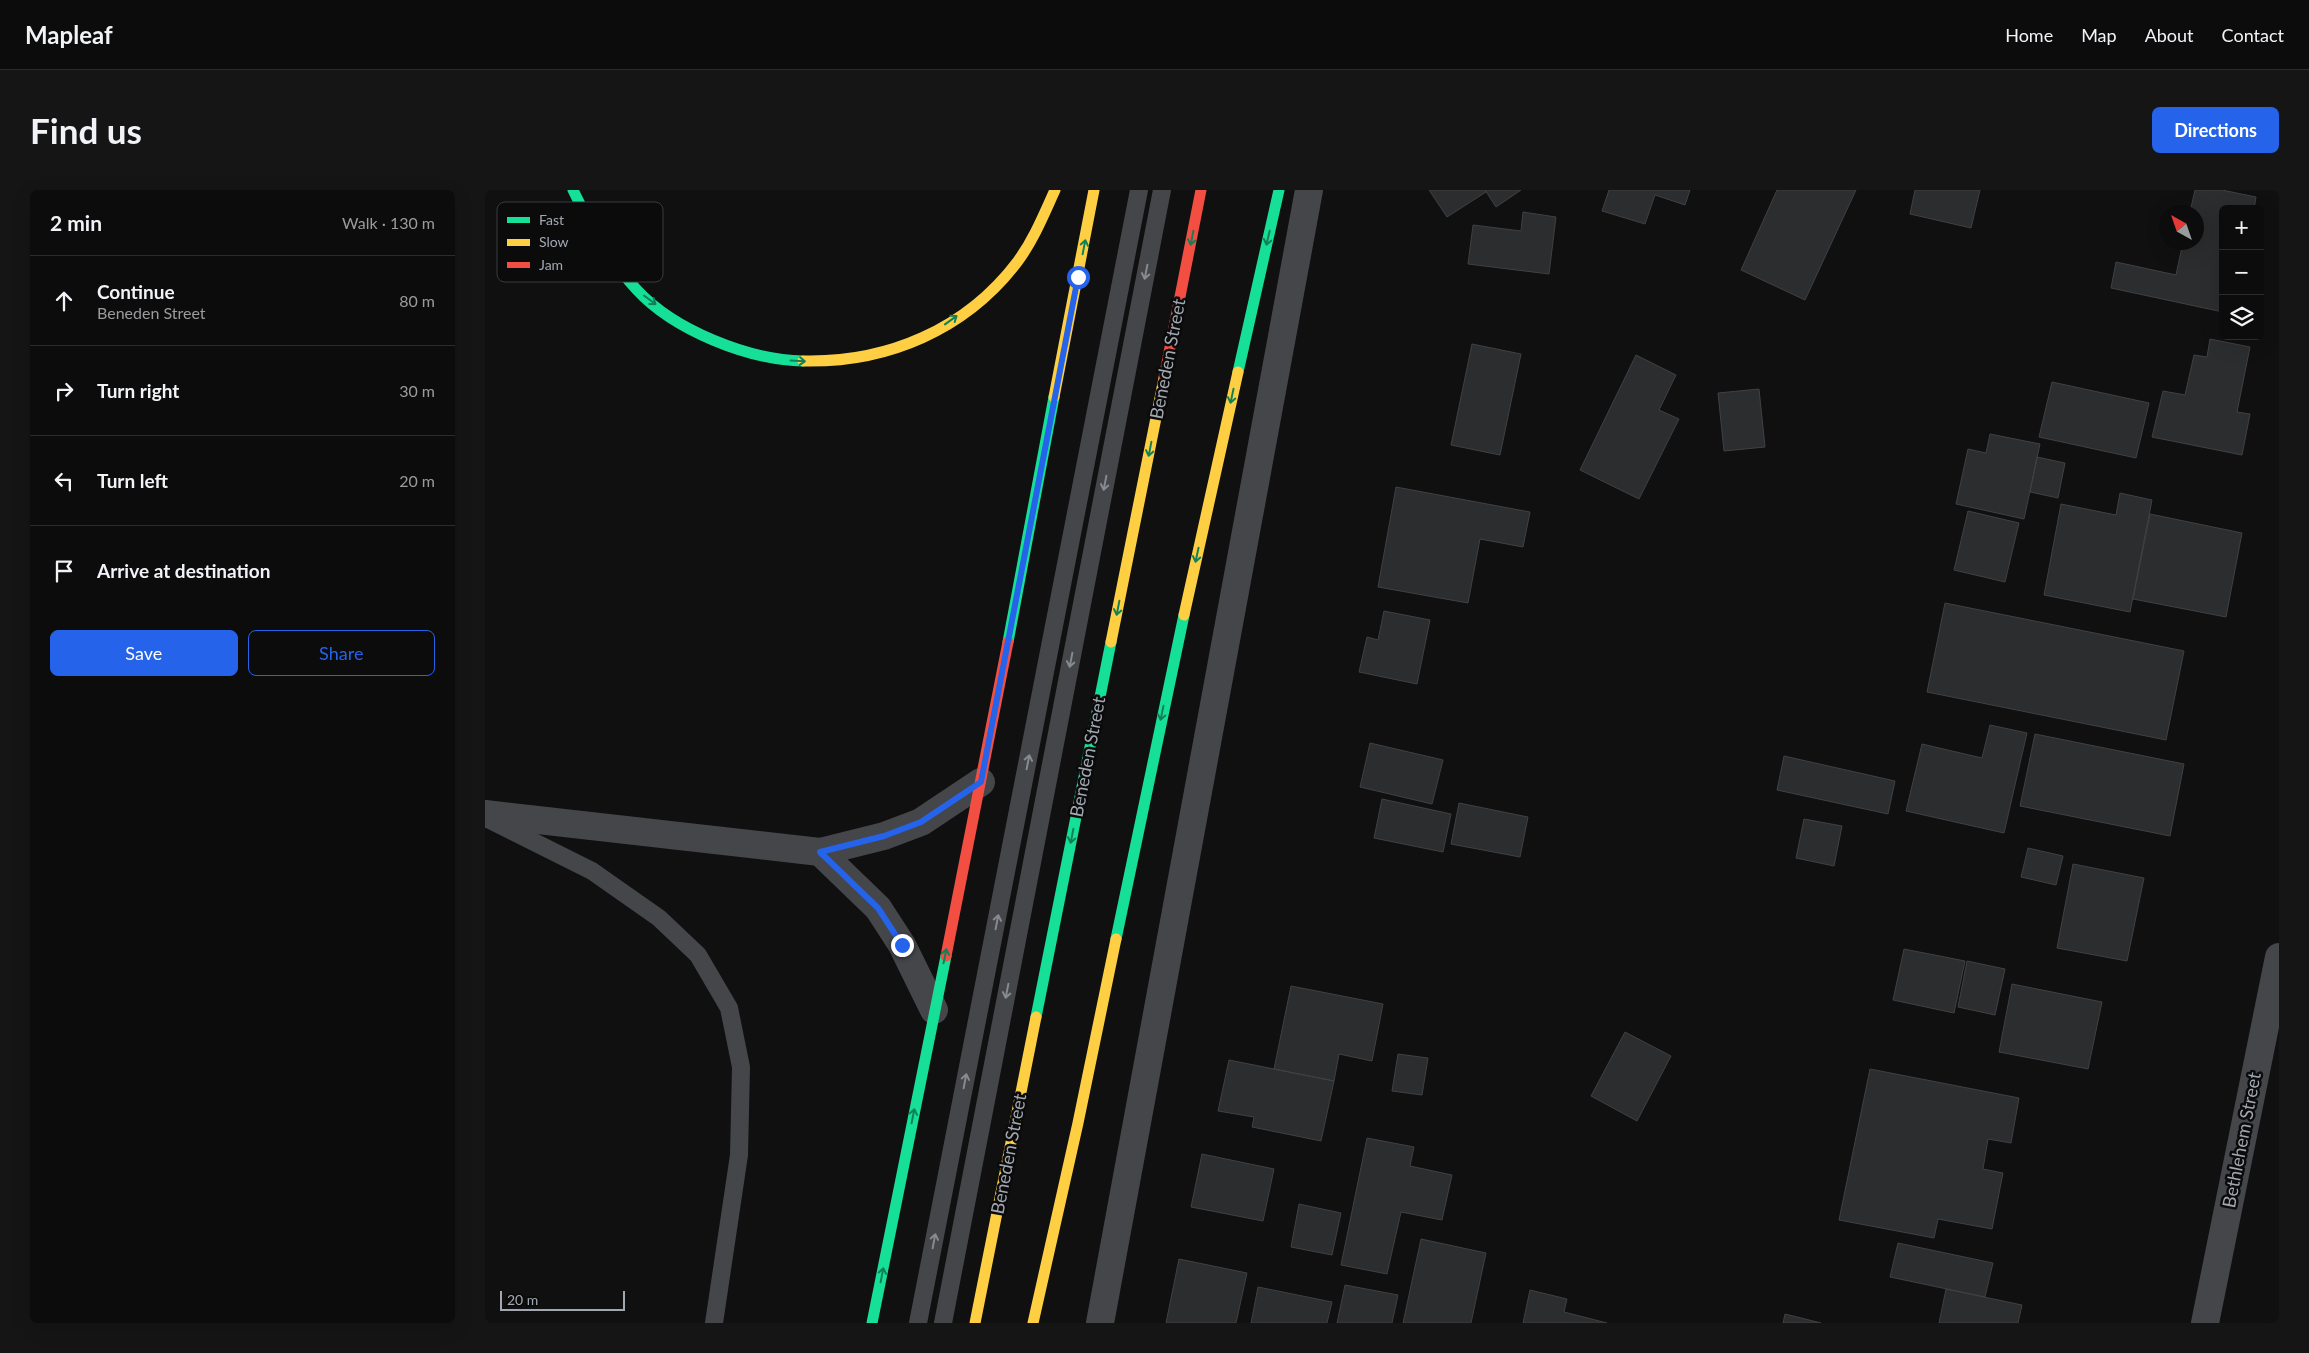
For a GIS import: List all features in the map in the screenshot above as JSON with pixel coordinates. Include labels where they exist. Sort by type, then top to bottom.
[{"type":"main road","points":[[573,190],[578,202]]},
{"type":"main road","points":[[631,282],[640,292],[676,320],[718,344],[775,359],[831,362],[880,354],[932,334],[977,302],[1012,268],[1040,224],[1055,190]]},
{"type":"main road","points":[[872,1323],[981,782],[1094,190]]},
{"type":"main road","name":"Beneden Street","points":[[975,1323],[1201,190]]},
{"type":"main road","points":[[1033,1323],[1078,1123],[1162,712],[1279,190]]},
{"type":"street","points":[[1100,1323],[1309,190]]},
{"type":"street","points":[[485,814],[820,852],[884,836],[921,822],[981,782]]},
{"type":"street","points":[[820,852],[878,908],[902,945],[934,1010]]},
{"type":"street","name":"Bethlehem Street","points":[[2205,1323],[2279,957]]},
{"type":"lane","points":[[919,1323],[1139,190]]},
{"type":"lane","points":[[943,1323],[1162,190]]},
{"type":"lane","points":[[485,818],[592,871],[659,918],[698,955],[729,1008],[741,1067],[739,1155],[714,1323]]},
{"type":"building","points":[[1429,190],[1485,190],[1486,192],[1447,217]]},
{"type":"building","points":[[1485,190],[1521,190],[1496,207]]},
{"type":"building","points":[[1609,190],[1690,190],[1685,205],[1655,195],[1645,224],[1602,211]]},
{"type":"building","points":[[1777,190],[1856,190],[1805,300],[1741,270]]},
{"type":"building","points":[[1915,190],[1980,190],[1971,228],[1910,214]]},
{"type":"building","points":[[2195,190],[2222,190],[2256,197],[2255,205],[2219,205],[2219,311],[2111,288],[2116,262],[2176,275],[2181,250],[2204,250],[2204,205],[2192,205]]},
{"type":"building","points":[[1523,212],[1556,217],[1549,274],[1468,264],[1473,225],[1521,231]]},
{"type":"building","points":[[2210,339],[2250,347],[2237,412],[2250,414],[2242,455],[2152,437],[2163,391],[2185,395],[2194,355],[2207,357]]},
{"type":"building","points":[[1472,344],[1521,354],[1500,455],[1451,445]]},
{"type":"building","points":[[1636,355],[1676,375],[1659,410],[1679,419],[1639,499],[1580,470]]},
{"type":"building","points":[[2052,382],[2149,403],[2136,458],[2039,437]]},
{"type":"building","points":[[1759,389],[1765,447],[1724,451],[1718,393]]},
{"type":"building","points":[[1990,434],[2040,444],[2024,519],[1956,504],[1968,449],[1986,453]]},
{"type":"building","points":[[2037,457],[2065,463],[2058,498],[2030,492]]},
{"type":"building","points":[[1396,487],[1530,512],[1523,547],[1480,539],[1468,603],[1378,587]]},
{"type":"building","points":[[2120,493],[2152,500],[2130,612],[2044,595],[2061,504],[2116,515]]},
{"type":"building","points":[[1968,511],[2019,523],[2005,582],[1954,570]]},
{"type":"building","points":[[2150,514],[2242,533],[2226,617],[2133,599]]},
{"type":"building","points":[[1945,603],[2184,651],[2166,740],[1927,692]]},
{"type":"building","points":[[1384,611],[1430,620],[1417,684],[1359,672],[1367,637],[1378,640]]},
{"type":"building","points":[[1990,725],[2027,733],[2004,833],[1906,811],[1922,744],[1982,758]]},
{"type":"building","points":[[2035,734],[2184,764],[2170,836],[2020,806]]},
{"type":"building","points":[[1370,743],[1443,760],[1432,804],[1360,787]]},
{"type":"building","points":[[1784,756],[1895,781],[1888,814],[1777,790]]},
{"type":"building","points":[[1382,799],[1451,814],[1443,852],[1374,838]]},
{"type":"building","points":[[1459,803],[1528,817],[1520,857],[1451,844]]},
{"type":"building","points":[[1804,819],[1842,826],[1834,866],[1796,858]]},
{"type":"building","points":[[2028,848],[2063,856],[2056,885],[2021,877]]},
{"type":"building","points":[[2073,864],[2144,878],[2127,961],[2057,948]]},
{"type":"building","points":[[1904,949],[1965,961],[1954,1013],[1893,1000]]},
{"type":"building","points":[[1967,961],[2005,969],[1995,1015],[1958,1007]]},
{"type":"building","points":[[2012,984],[2102,1002],[2088,1069],[1999,1052]]},
{"type":"building","points":[[1291,986],[1383,1004],[1372,1061],[1339,1054],[1334,1081],[1274,1069]]},
{"type":"building","points":[[1625,1032],[1671,1056],[1637,1121],[1591,1096]]},
{"type":"building","points":[[1398,1054],[1428,1058],[1422,1095],[1392,1091]]},
{"type":"building","points":[[1229,1060],[1334,1081],[1321,1141],[1252,1127],[1254,1117],[1218,1111]]},
{"type":"building","points":[[1870,1069],[2019,1098],[2011,1143],[1988,1139],[1983,1169],[2003,1173],[1992,1229],[1938,1219],[1934,1238],[1839,1220]]},
{"type":"building","points":[[1367,1138],[1414,1147],[1410,1166],[1452,1175],[1442,1220],[1401,1212],[1387,1274],[1341,1265]]},
{"type":"building","points":[[1202,1154],[1274,1169],[1263,1221],[1191,1207]]},
{"type":"building","points":[[1299,1204],[1341,1213],[1332,1255],[1291,1247]]},
{"type":"building","points":[[1421,1239],[1486,1253],[1471,1323],[1403,1323]]},
{"type":"building","points":[[1898,1243],[1993,1263],[1985,1297],[1890,1277]]},
{"type":"building","points":[[1179,1259],[1247,1273],[1236,1323],[1166,1323]]},
{"type":"building","points":[[1345,1285],[1398,1295],[1392,1323],[1337,1323]]},
{"type":"building","points":[[1258,1287],[1332,1302],[1327,1323],[1251,1323]]},
{"type":"building","points":[[1946,1289],[2022,1305],[2018,1323],[1939,1323]]},
{"type":"building","points":[[1530,1290],[1567,1299],[1564,1312],[1607,1323],[1523,1323]]},
{"type":"building","points":[[1785,1314],[1821,1323],[1783,1323]]},
{"type":"traffic: fast","points":[[573,190],[579,202]]},
{"type":"traffic: fast","points":[[1238,372],[1279,190]]},
{"type":"traffic: fast","points":[[630,282],[652,304],[691,330],[736,349],[759,355],[803,361]]},
{"type":"traffic: fast","points":[[1008,642],[1054,397]]},
{"type":"traffic: fast","points":[[1116,939],[1184,615]]},
{"type":"traffic: fast","points":[[1036,1017],[1111,642]]},
{"type":"traffic: fast","points":[[872,1323],[946,956]]},
{"type":"traffic: slow","points":[[803,361],[865,356],[923,338],[949,323],[974,306],[997,285],[1018,261],[1034,235],[1055,190]]},
{"type":"traffic: slow","points":[[1054,397],[1094,190]]},
{"type":"traffic: slow","points":[[1184,615],[1238,372]]},
{"type":"traffic: slow","points":[[1111,642],[1164,378]]},
{"type":"traffic: slow","points":[[1033,1323],[1078,1123],[1116,939]]},
{"type":"traffic: slow","points":[[975,1323],[1036,1017]]},
{"type":"traffic: jam","points":[[1164,378],[1201,190]]},
{"type":"traffic: jam","points":[[946,956],[1008,642]]},
{"type":"route","points":[[902,945],[878,908],[820,852],[884,836],[921,822],[981,782],[1078,277]]}]
